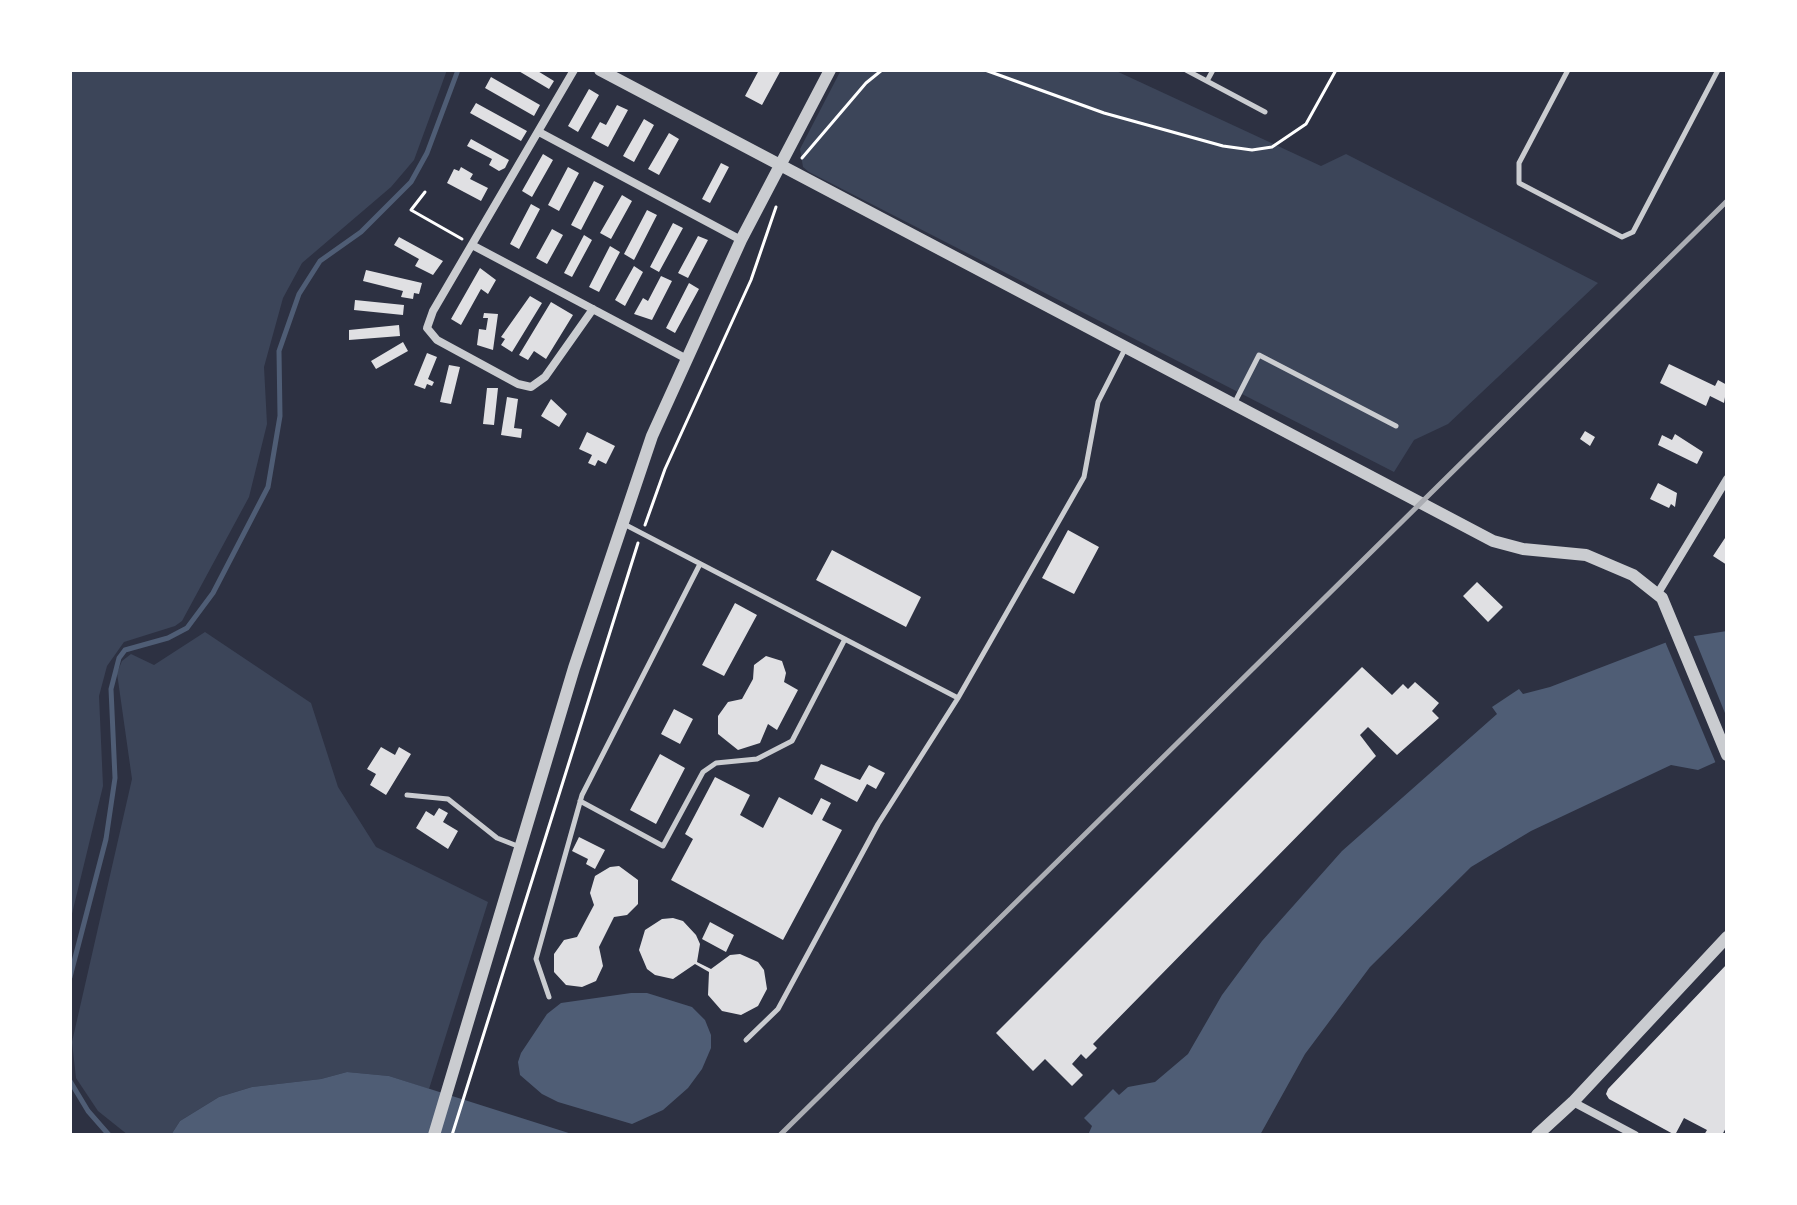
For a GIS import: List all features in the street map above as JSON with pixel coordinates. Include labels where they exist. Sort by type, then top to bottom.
[{"type":"street","points":[[574,70],[433,311],[427,328],[437,340],[518,384],[531,387],[545,377],[593,309]]},
{"type":"street","points":[[600,70],[1493,541],[1523,549],[1575,553],[1607,561],[1658,593],[1727,755]]},
{"type":"street","points":[[434,1135],[622,523],[685,358],[741,240],[830,70]]},
{"type":"street","points":[[539,132],[741,240]]},
{"type":"street","points":[[472,245],[685,358]]},
{"type":"street","points":[[1658,593],[1724,490],[1727,479]]},
{"type":"street","points":[[1537,1135],[1573,1102],[1727,937]]},
{"type":"street","points":[[1573,1102],[1634,1135]]},
{"type":"lane","points":[[1186,70],[1265,112]]},
{"type":"lane","points":[[1207,81],[1213,70]]},
{"type":"lane","points":[[1568,70],[1519,163],[1519,183],[1622,237],[1633,232],[1718,70]]},
{"type":"lane","points":[[746,1040],[778,1009],[878,824],[958,698],[1084,477],[1098,402],[1126,346]]},
{"type":"lane","points":[[1234,403],[1259,355],[1396,426]]},
{"type":"lane","points":[[622,523],[958,698]]},
{"type":"lane","points":[[549,997],[536,959],[590,772],[700,564]]},
{"type":"lane","points":[[580,801],[663,846],[703,772],[716,763],[757,759],[792,741],[845,639]]},
{"type":"lane","points":[[407,795],[448,799],[497,838],[521,847]]},
{"type":"path","points":[[985,70],[1104,113],[1223,146],[1252,150],[1272,147],[1306,124],[1336,70]]},
{"type":"path","points":[[425,192],[411,210],[472,245]]},
{"type":"path","points":[[452,1135],[474,1063]]},
{"type":"shaded area","points":[[70,70],[447,70],[414,160],[391,187],[302,263],[283,298],[264,367],[267,424],[249,497],[182,621],[124,642],[107,666],[99,696],[103,786],[70,922]]},
{"type":"shaded area","points":[[841,70],[1114,70],[1321,166],[1346,154],[1598,283],[1448,424],[1414,440],[1394,472],[809,172],[803,167],[800,149]]},
{"type":"shaded area","points":[[1727,631],[1727,757],[1698,770],[1671,765],[1531,831],[1471,867],[1370,967],[1305,1054],[1260,1135],[1088,1135],[1092,1126],[1084,1118],[1113,1089],[1119,1095],[1128,1087],[1155,1082],[1188,1054],[1222,995],[1262,941],[1342,851],[1497,714],[1492,707],[1519,689],[1523,694],[1550,687],[1675,639]]},
{"type":"shaded area","points":[[205,632],[311,703],[338,787],[376,847],[488,902],[429,1089],[389,1076],[347,1072],[321,1079],[252,1087],[219,1097],[180,1121],[171,1135],[128,1135],[98,1111],[76,1078],[72,1042],[132,779],[117,673],[122,661],[131,654],[154,665]]},
{"type":"shaded area","points":[[647,993],[692,1007],[705,1020],[711,1035],[711,1048],[702,1069],[688,1088],[663,1110],[632,1124],[558,1102],[542,1094],[520,1075],[518,1062],[521,1053],[547,1014],[561,1003]]},
{"type":"shaded area","points":[[347,1072],[389,1076],[575,1135],[171,1135],[180,1121],[219,1097],[252,1087],[321,1079]]},
{"type":"pier","points":[[1692,632],[1727,718],[1727,761],[1717,766],[1664,639]]},
{"type":"building","points":[[517,70],[536,70],[554,81],[549,89]]},
{"type":"building","points":[[759,70],[781,70],[762,105],[745,96]]},
{"type":"building","points":[[491,77],[540,105],[534,116],[485,88]]},
{"type":"building","points":[[589,89],[599,95],[578,132],[568,126]]},
{"type":"building","points":[[476,103],[527,131],[521,141],[470,113]]},
{"type":"building","points":[[617,105],[628,110],[608,147],[591,138],[600,122],[606,125]]},
{"type":"building","points":[[644,119],[654,125],[634,162],[623,156]]},
{"type":"building","points":[[669,133],[679,139],[659,175],[648,169]]},
{"type":"building","points":[[471,139],[509,160],[505,168],[499,171],[489,165],[492,159],[467,146]]},
{"type":"building","points":[[543,154],[553,160],[532,197],[522,191]]},
{"type":"building","points":[[721,163],[729,167],[710,203],[702,199]]},
{"type":"building","points":[[461,167],[473,174],[470,179],[488,188],[481,201],[447,183],[454,169],[459,171]]},
{"type":"building","points":[[568,167],[579,173],[559,211],[548,205]]},
{"type":"building","points":[[594,181],[604,186],[581,230],[571,225]]},
{"type":"building","points":[[622,195],[632,201],[611,239],[600,233]]},
{"type":"building","points":[[531,204],[540,209],[519,249],[510,244]]},
{"type":"building","points":[[647,210],[657,215],[634,260],[624,254]]},
{"type":"building","points":[[673,223],[683,228],[659,272],[650,267]]},
{"type":"building","points":[[552,229],[563,235],[547,264],[536,258]]},
{"type":"building","points":[[584,235],[592,240],[572,277],[564,273]]},
{"type":"building","points":[[698,236],[708,240],[688,278],[678,273]]},
{"type":"building","points":[[399,237],[443,261],[433,275],[415,266],[419,259],[394,245]]},
{"type":"building","points":[[610,246],[620,252],[599,292],[589,287]]},
{"type":"building","points":[[634,266],[643,272],[625,306],[615,300]]},
{"type":"building","points":[[480,268],[496,280],[488,294],[481,289],[461,325],[451,319]]},
{"type":"building","points":[[366,270],[422,283],[419,294],[414,293],[413,299],[401,297],[403,291],[363,281]]},
{"type":"building","points":[[661,276],[672,281],[652,320],[634,314],[643,298],[648,301]]},
{"type":"building","points":[[689,283],[699,289],[675,333],[666,328]]},
{"type":"building","points":[[530,296],[542,303],[512,352],[501,345],[505,339],[501,337]]},
{"type":"building","points":[[355,300],[404,305],[403,315],[354,310]]},
{"type":"building","points":[[551,302],[573,315],[546,359],[534,351],[528,360],[519,355]]},
{"type":"building","points":[[484,313],[498,314],[493,350],[477,345],[479,329],[486,330],[488,318],[483,318]]},
{"type":"building","points":[[399,325],[400,336],[349,340],[349,330]]},
{"type":"building","points":[[403,342],[408,351],[376,369],[371,361]]},
{"type":"building","points":[[427,353],[437,357],[428,379],[434,382],[432,386],[427,384],[425,389],[414,385]]},
{"type":"building","points":[[1669,364],[1715,386],[1718,380],[1727,385],[1724,403],[1710,396],[1706,406],[1660,383]]},
{"type":"building","points":[[449,365],[460,367],[451,404],[440,402]]},
{"type":"building","points":[[487,388],[498,388],[494,425],[483,424]]},
{"type":"building","points":[[507,397],[518,399],[514,428],[522,429],[521,438],[501,435]]},
{"type":"building","points":[[551,399],[567,414],[559,427],[541,416]]},
{"type":"building","points":[[1585,431],[1595,437],[1590,446],[1580,439]]},
{"type":"building","points":[[587,432],[615,446],[606,464],[598,460],[595,466],[588,463],[592,455],[579,449]]},
{"type":"building","points":[[1675,434],[1703,452],[1697,464],[1658,445],[1662,435],[1672,440]]},
{"type":"building","points":[[1658,483],[1677,493],[1675,507],[1671,504],[1669,508],[1650,499]]},
{"type":"building","points":[[1068,530],[1099,547],[1074,594],[1042,578]]},
{"type":"building","points":[[1727,535],[1727,565],[1713,556]]},
{"type":"building","points":[[832,550],[921,597],[906,627],[816,580]]},
{"type":"building","points":[[1477,582],[1503,607],[1488,622],[1463,596]]},
{"type":"building","points":[[735,603],[757,615],[724,676],[702,665]]},
{"type":"building","points":[[766,656],[782,661],[786,673],[784,682],[798,690],[777,730],[768,724],[760,743],[738,750],[718,734],[718,716],[728,702],[742,699],[753,679],[754,665]]},
{"type":"building","points":[[1362,667],[1392,695],[1403,684],[1408,689],[1415,682],[1439,703],[1432,711],[1439,718],[1397,755],[1368,727],[1360,735],[1376,756],[1093,1044],[1097,1048],[1086,1059],[1081,1054],[1072,1064],[1083,1075],[1072,1086],[1045,1059],[1033,1071],[996,1033]]},
{"type":"building","points":[[674,709],[693,719],[680,744],[661,734]]},
{"type":"building","points":[[381,747],[395,755],[399,747],[411,754],[386,795],[370,785],[376,774],[367,769]]},
{"type":"building","points":[[660,754],[685,768],[656,824],[630,810]]},
{"type":"building","points":[[821,764],[860,780],[869,765],[885,773],[876,789],[867,784],[857,802],[814,779]]},
{"type":"building","points":[[715,777],[750,795],[740,815],[763,828],[779,797],[812,815],[821,798],[831,803],[822,820],[842,830],[783,940],[671,880],[693,839],[685,834]]},
{"type":"building","points":[[439,808],[448,813],[443,822],[458,831],[448,849],[416,828],[426,811],[434,816]]},
{"type":"building","points":[[579,837],[605,850],[595,869],[586,864],[588,859],[572,851]]},
{"type":"building","points":[[619,866],[638,880],[638,904],[627,915],[614,917],[599,947],[603,966],[596,981],[582,987],[566,985],[554,972],[554,954],[564,940],[577,937],[594,905],[590,893],[595,876],[610,867]]},
{"type":"building","points":[[662,919],[683,921],[696,935],[700,944],[697,962],[711,969],[730,955],[740,954],[758,962],[764,970],[767,989],[758,1006],[741,1015],[722,1011],[708,995],[709,972],[695,964],[673,979],[655,975],[647,969],[639,950],[645,930]]},
{"type":"building","points":[[710,922],[734,935],[726,952],[702,939]]},
{"type":"building","points":[[1727,964],[1727,1126],[1722,1135],[1704,1135],[1707,1130],[1684,1118],[1675,1135],[1609,1099],[1606,1094],[1608,1089]]},
{"type":"waterway","points":[[70,977],[106,839],[115,778],[111,689],[119,658],[125,650],[168,638],[187,628],[213,593],[268,487],[280,416],[279,351],[299,294],[320,261],[361,232],[411,182],[427,153],[458,70]]},
{"type":"waterway","points":[[70,1081],[88,1111],[109,1135]]},
{"type":"railway","points":[[780,1135],[1727,201]]}]
